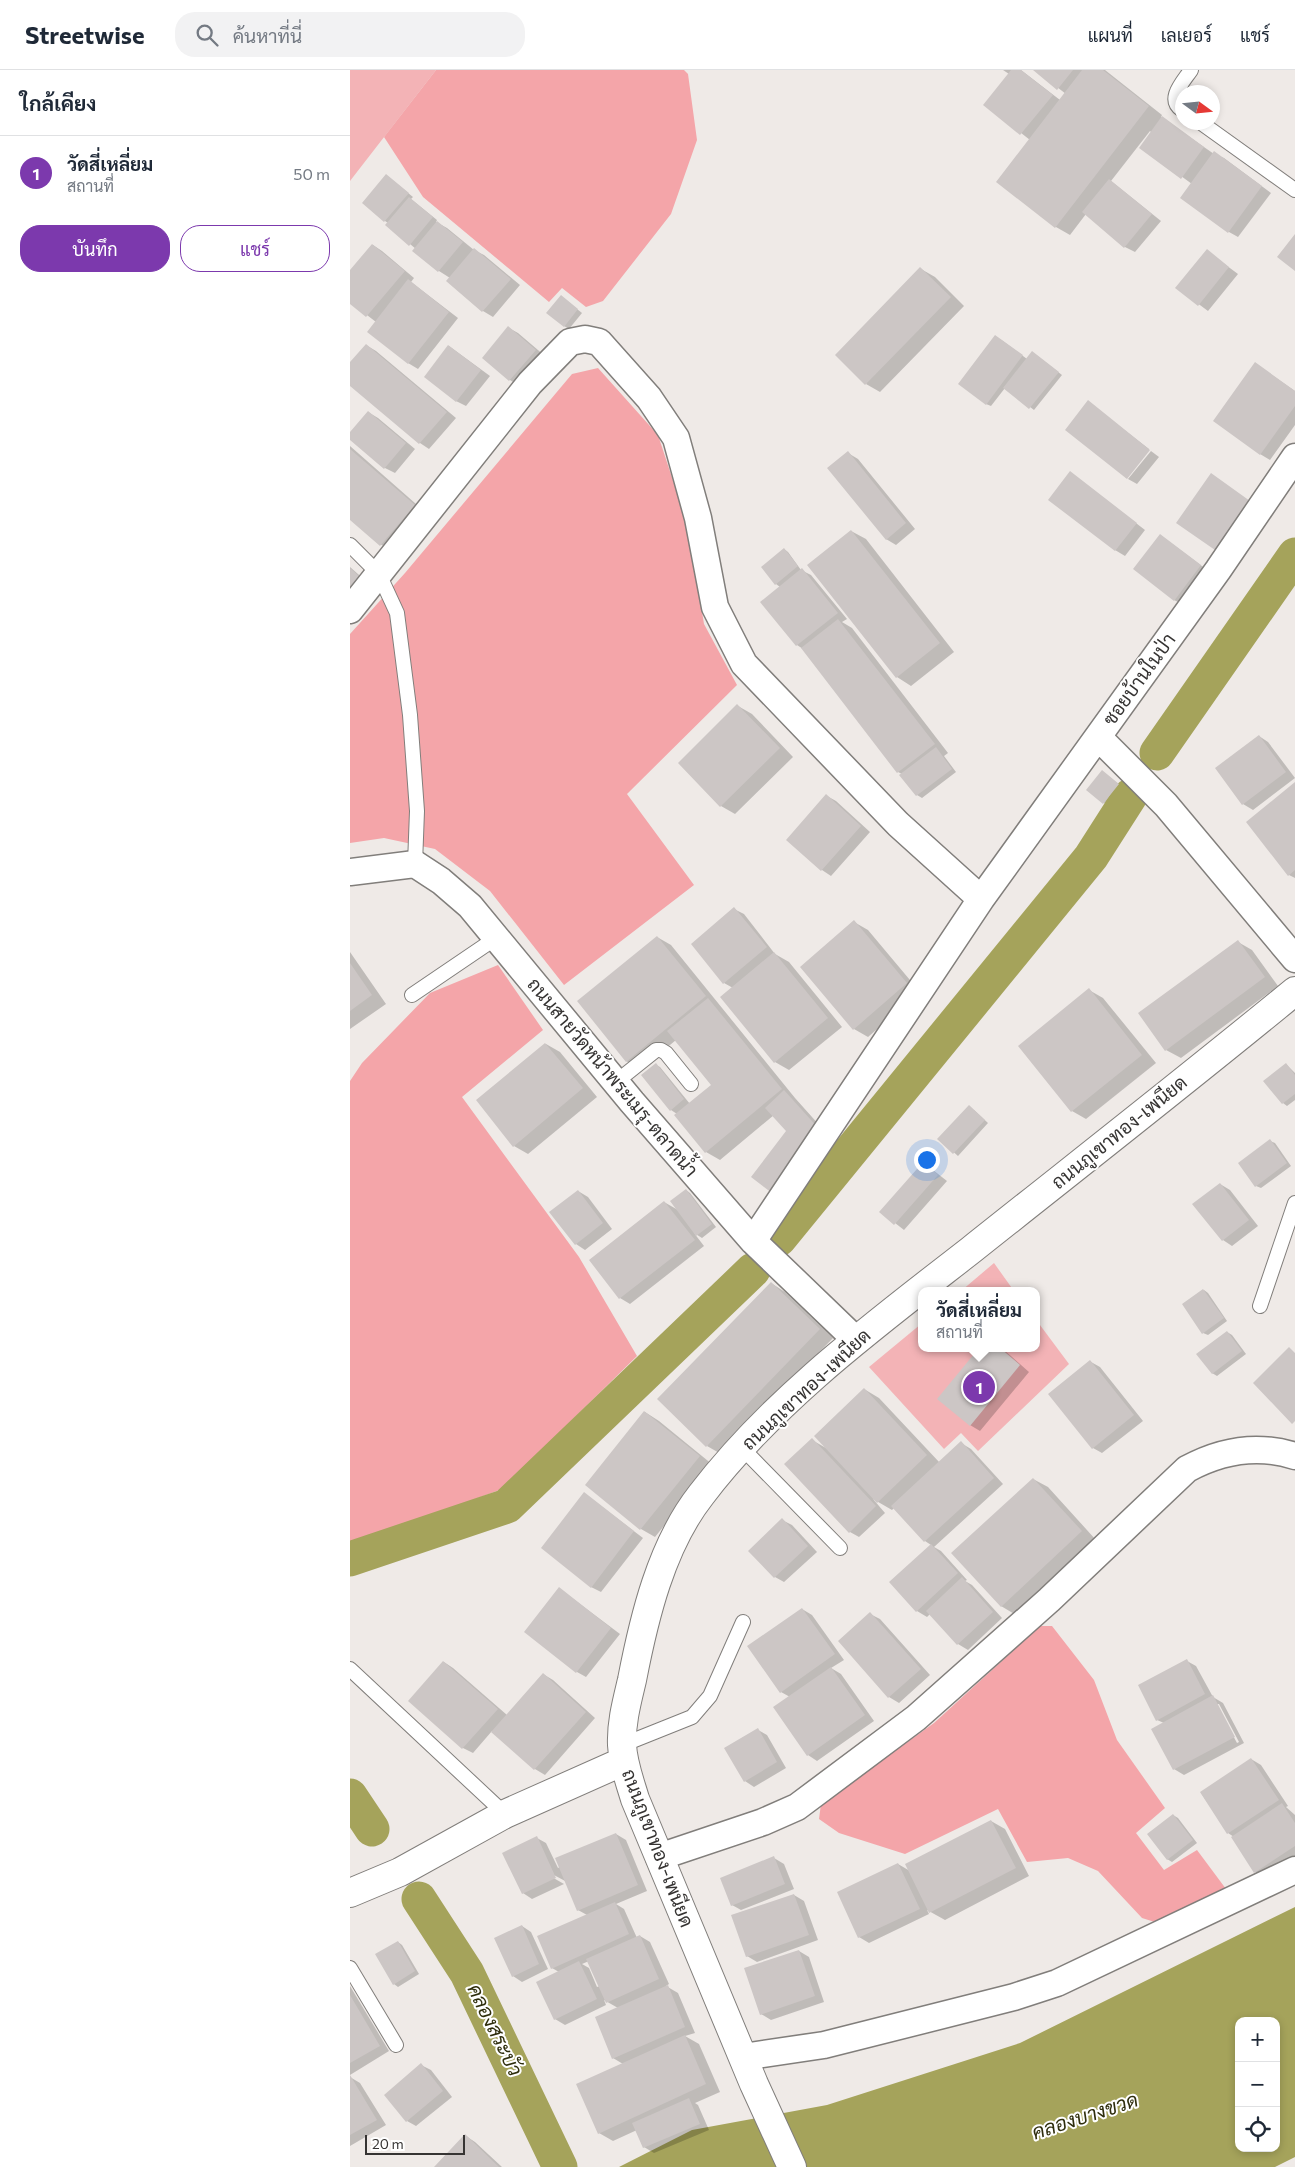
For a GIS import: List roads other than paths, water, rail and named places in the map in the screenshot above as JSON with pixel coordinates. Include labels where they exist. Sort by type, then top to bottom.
[{"type":"street","points":[[350,610],[537,376],[570,342],[585,339],[599,342],[649,398],[676,438],[698,518],[715,607],[744,664],[898,824],[981,899]]},
{"type":"street","name":"ซอยบ้านในป่า","points":[[753,1241],[981,899],[1218,570],[1295,457]]},
{"type":"street","points":[[1098,737],[1166,805],[1295,959]]},
{"type":"street","points":[[350,872],[415,864]]},
{"type":"street","name":"ถนนสายวัดหน้าพระเมรุ-ตลาดน้ำ","points":[[415,864],[441,881],[470,906],[616,1082],[753,1241],[856,1340]]},
{"type":"street","name":"ถนนภูเขาทอง-เพนียด","points":[[923,1287],[1293,996]]},
{"type":"street","name":"ถนนภูเขาทอง-เพนียด","points":[[792,2167],[754,2084],[635,1799],[623,1753],[623,1722],[642,1630],[658,1580],[672,1543],[700,1496],[758,1428],[856,1340],[918,1291]]},
{"type":"street","points":[[659,1857],[763,1822],[797,1807],[916,1718],[1049,1600],[1187,1469],[1198,1463],[1244,1449],[1277,1450],[1295,1456]]},
{"type":"street","points":[[350,1893],[400,1872],[623,1753]]},
{"type":"street","points":[[743,2057],[824,2045],[1014,1997],[1057,1983],[1295,1870]]},
{"type":"lane","points":[[1181,85],[1191,70]]},
{"type":"lane","points":[[1211,130],[1295,190]]},
{"type":"lane","points":[[350,545],[379,574],[397,613],[410,716],[417,811],[415,864]]},
{"type":"lane","points":[[412,994],[496,938]]},
{"type":"lane","points":[[616,1082],[656,1050],[661,1050],[666,1053],[691,1084]]},
{"type":"lane","points":[[1260,1306],[1295,1203]]},
{"type":"lane","points":[[742,1448],[840,1548]]},
{"type":"lane","points":[[623,1753],[692,1717],[710,1696],[743,1622]]},
{"type":"lane","points":[[350,1669],[506,1814]]},
{"type":"lane","points":[[350,1968],[396,2045]]},
{"type":"water","name":"คลองบางขวด","points":[[1295,1907],[1295,2157],[1275,2167],[619,2167],[692,2130],[827,2105],[1020,2043]]},
{"type":"waterway","points":[[1157,753],[1295,555]]},
{"type":"waterway","points":[[779,1239],[1091,857],[1130,796]]},
{"type":"waterway","points":[[350,1559],[507,1506],[753,1270]]},
{"type":"waterway","name":"คลองสระบัว","points":[[350,1796],[372,1829]]},
{"type":"waterway","name":"คลองสระบัว","points":[[419,1899],[467,1973],[560,2167]]},
{"type":"place","name":"วัดสี่เหลี่ยม","points":[[979,1387]]}]
